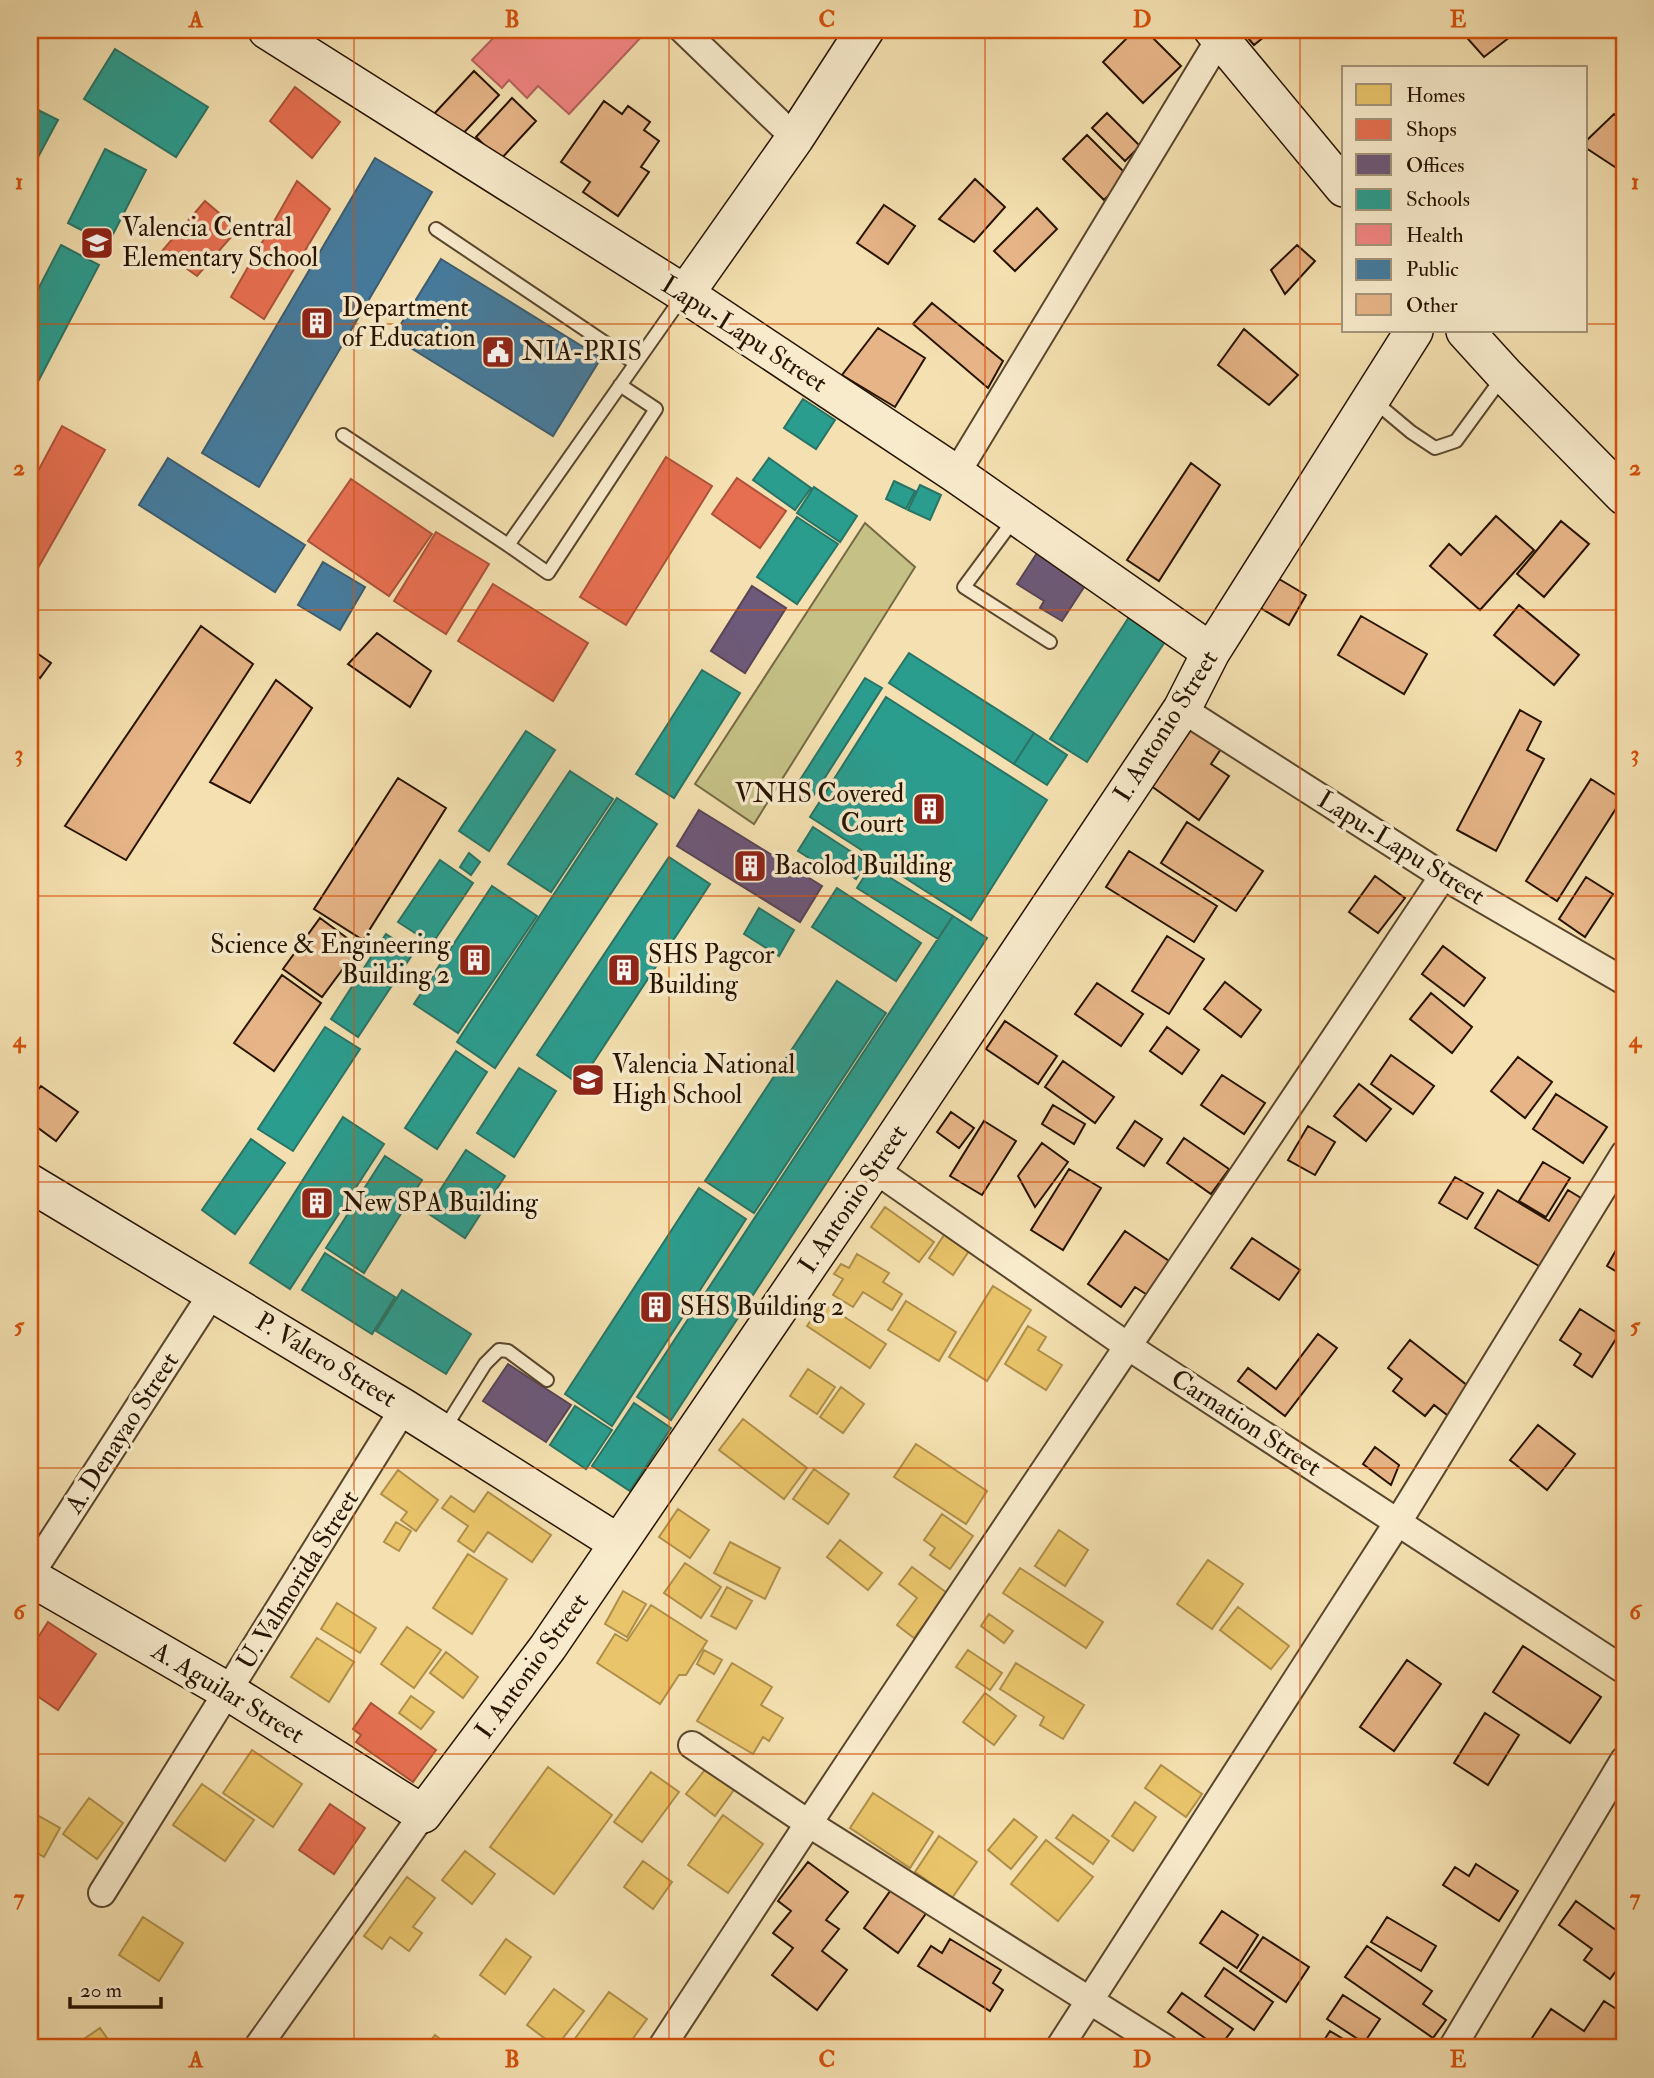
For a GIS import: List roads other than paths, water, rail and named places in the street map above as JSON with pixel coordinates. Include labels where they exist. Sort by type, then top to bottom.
[{"type":"street","name":"Lapu-Lapu Street","points":[[267,30],[685,294],[956,474],[1211,652]]},
{"type":"street","points":[[682,30],[795,138]]},
{"type":"street","points":[[685,294],[795,138],[865,30]]},
{"type":"street","points":[[956,474],[1216,34],[1342,186]]},
{"type":"street","name":"I. Antonio Street","points":[[259,2045],[423,1814],[548,1647],[874,1168],[1182,709],[1211,652],[1413,332]]},
{"type":"street","points":[[1466,332],[1624,496]]},
{"type":"street","name":"Lapu-Lapu Street","points":[[1182,709],[1443,877],[1624,981]]},
{"type":"street","points":[[661,2048],[807,1823],[1443,877]]},
{"type":"street","points":[[1059,2048],[1398,1522],[1624,1154]]},
{"type":"street","name":"Carnation Street","points":[[874,1168],[1129,1347],[1624,1670]]},
{"type":"street","name":"P. Valero Street","points":[[30,1183],[404,1408],[618,1543]]},
{"type":"street","name":"A. Denayao Street","points":[[30,1576],[213,1292]]},
{"type":"street","name":"U. Valmorida Street","points":[[102,1893],[404,1408]]},
{"type":"street","name":"A. Aguilar Street","points":[[30,1576],[229,1692],[423,1814]]},
{"type":"street","points":[[692,1745],[807,1823],[1165,2048]]},
{"type":"street","points":[[1452,2048],[1624,1760]]},
{"type":"lane","points":[[436,229],[635,363]]},
{"type":"lane","points":[[508,545],[685,294]]},
{"type":"lane","points":[[1371,399],[1435,448],[1456,441],[1505,375]]},
{"type":"lane","points":[[343,435],[548,573],[656,409],[620,385]]},
{"type":"lane","points":[[1016,516],[964,587],[1050,642]]},
{"type":"lane","points":[[442,1432],[485,1364],[499,1350],[508,1351],[547,1380]]},
{"type":"place","name":"Valencia Central Elementary School","points":[[97,243]]},
{"type":"place","name":"Department of Education","points":[[317,323]]},
{"type":"place","name":"NIA-PRIS","points":[[498,352]]},
{"type":"place","name":"VNHS Covered Court","points":[[929,809]]},
{"type":"place","name":"Bacolod Building","points":[[750,866]]},
{"type":"place","name":"Science & Engineering Building 2","points":[[475,960]]},
{"type":"place","name":"SHS Pagcor Building","points":[[624,970]]},
{"type":"place","name":"Valencia National High School","points":[[588,1080]]},
{"type":"place","name":"New SPA Building","points":[[317,1203]]},
{"type":"place","name":"SHS Building 2","points":[[656,1307]]}]
